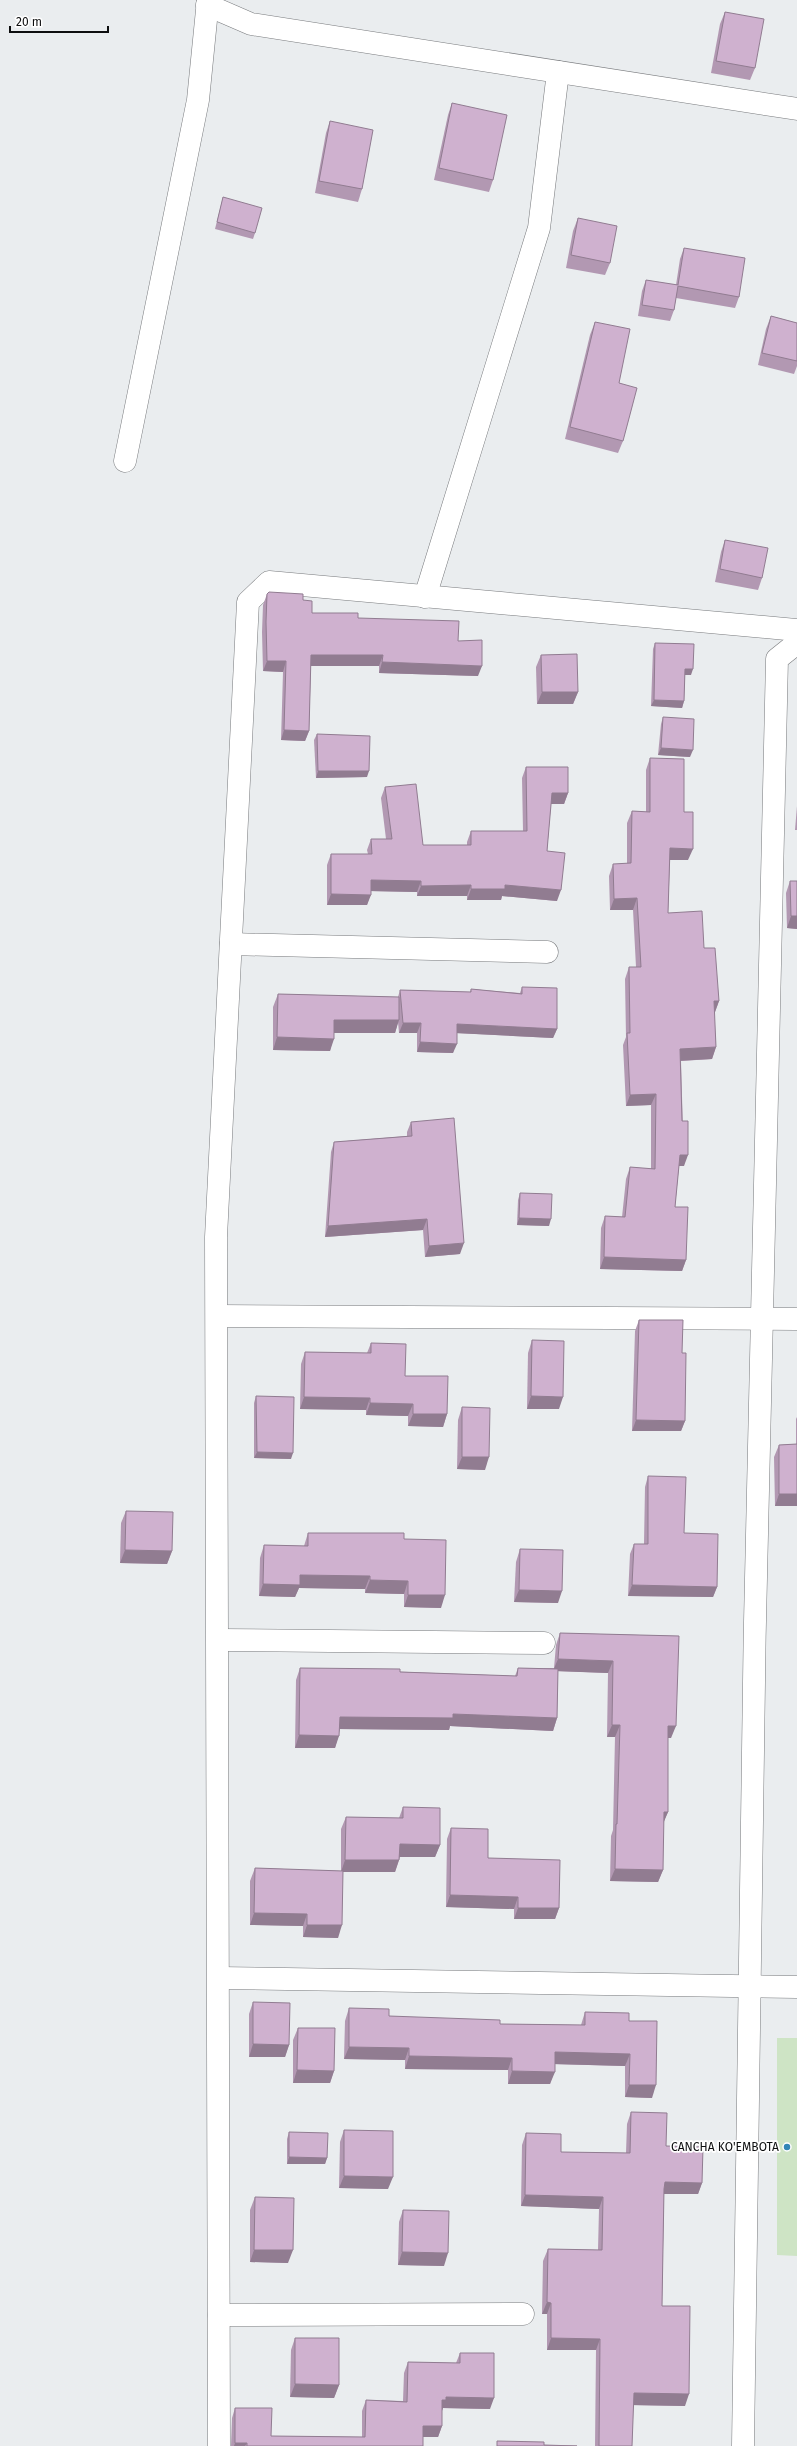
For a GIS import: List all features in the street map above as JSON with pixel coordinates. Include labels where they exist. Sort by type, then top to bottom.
[{"type":"street","points":[[124,461],[198,100],[207,2],[251,24],[797,109]]},
{"type":"street","points":[[425,597],[538,228],[558,72]]},
{"type":"street","points":[[219,2446],[216,1237],[248,602],[269,582],[797,630]]},
{"type":"street","points":[[743,2446],[748,1988],[760,1318],[777,659],[797,643]]},
{"type":"street","points":[[231,944],[547,952]]},
{"type":"street","points":[[217,1316],[797,1319]]},
{"type":"street","points":[[218,1640],[544,1643]]},
{"type":"street","points":[[219,1978],[748,1988],[797,1987]]},
{"type":"street","points":[[219,2315],[523,2314]]},
{"type":"green space","name":"CANCHA KO'EMBOTA","points":[[777,2038],[797,2038],[797,2256],[777,2255]]},
{"type":"building","points":[[725,12],[764,19],[755,68],[716,61]]},
{"type":"building","points":[[452,103],[507,115],[493,180],[439,168]]},
{"type":"building","points":[[330,121],[373,130],[362,189],[319,181]]},
{"type":"building","points":[[223,197],[262,208],[255,233],[217,222]]},
{"type":"building","points":[[578,218],[617,226],[610,263],[571,255]]},
{"type":"building","points":[[684,248],[745,258],[739,297],[678,286],[674,310],[642,305],[646,280],[678,285]]},
{"type":"building","points":[[771,316],[797,323],[797,361],[762,353]]},
{"type":"building","points":[[595,322],[630,329],[619,383],[637,388],[623,441],[570,427]]},
{"type":"building","points":[[725,540],[768,548],[762,578],[720,569]]},
{"type":"building","points":[[269,592],[303,594],[303,600],[312,601],[312,613],[358,613],[358,618],[459,621],[458,641],[482,640],[482,666],[382,662],[383,655],[311,655],[309,731],[284,730],[286,661],[267,661],[266,622],[267,594]]},
{"type":"building","points":[[655,643],[694,644],[693,669],[685,669],[684,701],[654,700]]},
{"type":"building","points":[[577,654],[578,692],[542,692],[541,655]]},
{"type":"building","points":[[663,717],[694,719],[693,750],[661,748]]},
{"type":"building","points":[[317,734],[370,736],[369,771],[318,771]]},
{"type":"building","points":[[650,758],[684,759],[684,812],[693,812],[693,849],[670,848],[668,913],[702,911],[704,948],[715,948],[719,1001],[714,1001],[716,1047],[680,1049],[682,1121],[688,1121],[688,1155],[680,1155],[675,1207],[688,1207],[686,1260],[604,1257],[605,1216],[625,1217],[630,1167],[655,1169],[656,1094],[630,1095],[627,1033],[630,1033],[629,967],[641,967],[637,898],[614,899],[613,864],[631,863],[632,811],[650,812]]},
{"type":"building","points":[[526,767],[568,767],[568,793],[552,793],[547,851],[565,853],[561,890],[505,885],[505,889],[471,889],[471,885],[421,886],[421,881],[371,880],[371,895],[331,894],[331,854],[372,854],[371,839],[392,839],[385,787],[416,784],[423,845],[471,845],[471,831],[527,831]]},
{"type":"building","points":[[790,881],[797,881],[797,916],[791,916]]},
{"type":"building","points":[[522,987],[557,988],[557,1029],[457,1024],[457,1044],[420,1042],[421,1023],[403,1023],[400,990],[471,992],[471,989],[522,994]]},
{"type":"building","points":[[278,994],[399,997],[399,1020],[334,1020],[334,1039],[277,1037]]},
{"type":"building","points":[[454,1118],[464,1243],[429,1246],[427,1219],[328,1226],[334,1142],[412,1136],[411,1122]]},
{"type":"building","points":[[520,1193],[552,1194],[551,1219],[519,1218]]},
{"type":"building","points":[[639,1320],[683,1320],[682,1353],[686,1353],[685,1421],[636,1420]]},
{"type":"building","points":[[532,1340],[564,1341],[563,1397],[531,1396]]},
{"type":"building","points":[[371,1343],[406,1344],[405,1376],[448,1376],[447,1414],[413,1414],[413,1404],[370,1403],[370,1398],[304,1397],[305,1352],[371,1353]]},
{"type":"building","points":[[256,1396],[294,1397],[293,1453],[257,1452]]},
{"type":"building","points":[[462,1407],[490,1408],[489,1457],[462,1457]]},
{"type":"building","points":[[797,1444],[797,1494],[779,1494],[779,1445]]},
{"type":"building","points":[[648,1476],[686,1477],[684,1533],[718,1534],[717,1587],[632,1585],[634,1544],[648,1544]]},
{"type":"building","points":[[126,1511],[173,1512],[172,1551],[125,1550]]},
{"type":"building","points":[[308,1533],[404,1533],[404,1539],[446,1540],[445,1595],[408,1595],[408,1581],[370,1580],[370,1576],[300,1575],[300,1585],[263,1584],[264,1545],[308,1546]]},
{"type":"building","points":[[520,1549],[563,1550],[562,1591],[519,1590]]},
{"type":"building","points":[[560,1633],[679,1636],[676,1726],[668,1726],[668,1812],[664,1812],[663,1870],[615,1869],[620,1725],[612,1725],[613,1661],[558,1659]]},
{"type":"building","points":[[300,1668],[400,1669],[400,1672],[517,1676],[518,1668],[558,1669],[557,1718],[453,1714],[453,1718],[340,1717],[339,1736],[299,1735]]},
{"type":"building","points":[[403,1807],[440,1808],[440,1845],[400,1844],[399,1860],[345,1860],[346,1817],[403,1818]]},
{"type":"building","points":[[451,1828],[488,1829],[488,1858],[560,1860],[559,1908],[518,1908],[518,1897],[450,1895]]},
{"type":"building","points":[[255,1868],[343,1871],[342,1925],[307,1925],[307,1914],[254,1913]]},
{"type":"building","points":[[253,2002],[290,2003],[289,2045],[253,2044]]},
{"type":"building","points":[[349,2008],[389,2009],[389,2016],[500,2020],[500,2024],[585,2025],[585,2012],[629,2013],[629,2021],[657,2021],[656,2085],[629,2085],[630,2054],[555,2052],[555,2072],[512,2071],[512,2058],[409,2056],[409,2048],[349,2047]]},
{"type":"building","points":[[298,2028],[335,2028],[334,2071],[297,2070]]},
{"type":"building","points":[[631,2112],[667,2113],[666,2146],[703,2147],[702,2183],[665,2182],[664,2189],[662,2306],[690,2306],[689,2394],[634,2393],[632,2446],[599,2446],[600,2339],[551,2338],[551,2303],[547,2302],[548,2249],[602,2250],[603,2197],[525,2195],[526,2133],[561,2134],[561,2152],[630,2153]]},
{"type":"building","points":[[344,2130],[393,2131],[393,2177],[344,2176]]},
{"type":"building","points":[[289,2132],[328,2133],[327,2158],[289,2157]]},
{"type":"building","points":[[255,2197],[294,2198],[293,2250],[254,2250]]},
{"type":"building","points":[[403,2210],[449,2211],[448,2253],[402,2252]]},
{"type":"building","points":[[295,2338],[339,2338],[339,2385],[295,2384]]},
{"type":"building","points":[[460,2353],[494,2353],[494,2398],[446,2397],[446,2400],[442,2400],[442,2426],[423,2426],[423,2446],[247,2446],[247,2443],[235,2443],[235,2408],[272,2408],[271,2436],[365,2437],[366,2400],[407,2402],[408,2362],[460,2363]]},
{"type":"building","points":[[497,2441],[544,2442],[544,2445],[577,2446],[497,2446]]},
{"type":"place","name":"CANCHA KO'EMBOTA","points":[[787,2147]]}]
